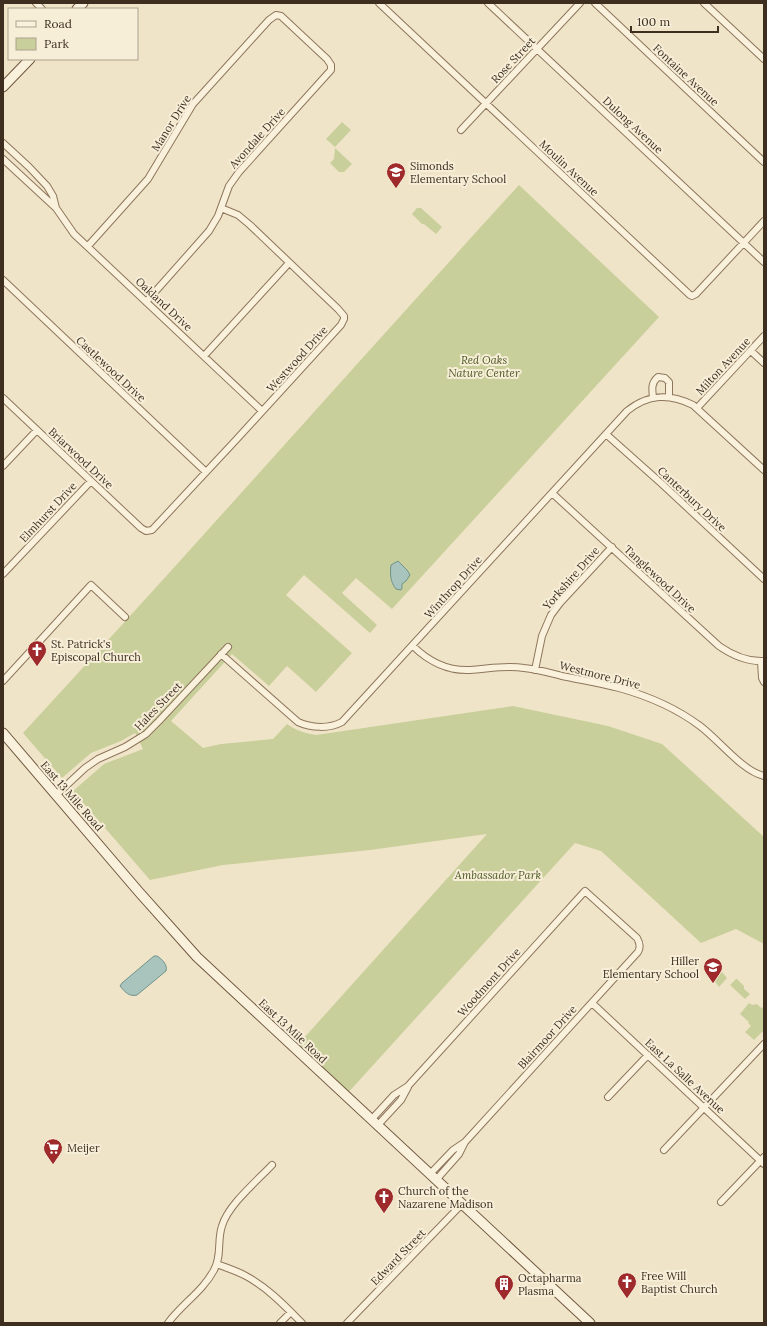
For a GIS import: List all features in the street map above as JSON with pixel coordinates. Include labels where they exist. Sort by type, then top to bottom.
[{"type":"main road","points":[[3,87],[29,60]]},
{"type":"main road","name":"East 13 Mile Road","points":[[3,733],[138,892],[197,957],[590,1323]]},
{"type":"street","name":"Moulin Avenue","points":[[379,3],[690,295],[692,296],[696,294],[744,243]]},
{"type":"street","name":"Dulong Avenue","points":[[488,3],[764,262]]},
{"type":"street","name":"Rose Street","points":[[461,130],[580,3]]},
{"type":"street","name":"Fontaine Avenue","points":[[595,3],[764,162]]},
{"type":"street","points":[[704,3],[764,59]]},
{"type":"street","name":"Avondale Drive","points":[[146,302],[214,224],[230,186],[239,172],[328,74],[331,67],[327,60],[281,16],[276,15]]},
{"type":"street","name":"Manor Drive","points":[[88,246],[148,179],[184,116],[197,99],[269,20],[276,15]]},
{"type":"street","name":"Oakland Drive","points":[[3,142],[41,179],[50,191],[56,208]]},
{"type":"street","name":"Oakland Drive","points":[[3,159],[56,208],[68,226],[88,246],[262,412]]},
{"type":"street","points":[[21,176],[29,167]]},
{"type":"street","name":"Westwood Drive","points":[[146,531],[152,530],[262,412],[341,325],[344,319],[343,314],[244,220],[232,212],[221,208]]},
{"type":"street","points":[[744,243],[764,221]]},
{"type":"street","points":[[204,356],[289,263]]},
{"type":"street","name":"Castlewood Drive","points":[[3,280],[206,472]]},
{"type":"street","name":"Milton Avenue","points":[[697,408],[764,336]]},
{"type":"street","points":[[751,351],[764,363]]},
{"type":"street","points":[[653,398],[652,386],[658,377],[665,378],[669,382],[669,397]]},
{"type":"street","name":"Winthrop Drive","points":[[221,654],[292,717],[306,725],[315,727],[342,722],[606,435],[633,407],[645,400],[669,397],[688,402],[697,408],[764,470]]},
{"type":"street","name":"Briarwood Drive","points":[[3,398],[139,527],[146,531]]},
{"type":"street","points":[[3,466],[37,430]]},
{"type":"street","name":"Canterbury Drive","points":[[606,435],[662,484],[764,580]]},
{"type":"street","name":"Elmhurst Drive","points":[[4,570],[91,481]]},
{"type":"street","name":"Tanglewood Drive","points":[[552,493],[719,646],[739,657],[749,660],[762,661]]},
{"type":"street","name":"Yorkshire Drive","points":[[535,670],[542,636],[551,615],[560,603],[612,547]]},
{"type":"street","points":[[3,682],[91,585],[125,617]]},
{"type":"street","name":"Westmore Drive","points":[[413,646],[434,662],[454,669],[469,670],[510,667],[535,670],[619,688],[637,694],[665,705],[689,718],[702,727],[747,768],[764,776]]},
{"type":"street","name":"Hales Street","points":[[56,795],[85,768],[98,759],[130,745],[146,734],[160,721],[228,647]]},
{"type":"street","points":[[762,661],[762,678],[764,682]]},
{"type":"street","name":"Woodmont Drive","points":[[374,1123],[401,1100],[408,1086],[585,891]]},
{"type":"street","name":"Blairmoor Drive","points":[[433,1177],[459,1154],[465,1142],[638,952],[640,943],[637,938],[585,891]]},
{"type":"street","name":"East La Salle Avenue","points":[[592,1003],[763,1161]]},
{"type":"street","points":[[664,1150],[764,1044]]},
{"type":"street","points":[[608,1097],[648,1055]]},
{"type":"street","points":[[722,1202],[763,1161]]},
{"type":"street","points":[[168,1323],[212,1275],[220,1253],[221,1228],[224,1219],[236,1203],[272,1165]]},
{"type":"street","name":"Edward Street","points":[[347,1323],[462,1204]]},
{"type":"street","points":[[217,1264],[241,1273],[259,1284],[271,1293],[302,1323]]},
{"type":"street","points":[[280,1323],[291,1312]]},
{"type":"green space","points":[[342,122],[351,130],[335,147],[326,139]]},
{"type":"green space","points":[[335,148],[352,164],[344,172],[339,172],[330,163],[334,159]]},
{"type":"green space","points":[[519,185],[659,317],[392,609],[356,578],[342,593],[377,625],[370,633],[304,575],[286,595],[352,653],[316,692],[287,666],[269,686],[232,654],[171,721],[203,748],[221,744],[273,739],[287,724],[301,731],[316,735],[513,706],[608,726],[662,744],[764,837],[764,944],[736,929],[701,943],[601,851],[575,843],[346,1095],[295,1048],[487,834],[370,850],[223,865],[150,880],[73,791],[104,764],[143,749],[135,733],[121,741],[91,753],[62,778],[23,733],[148,597]]},
{"type":"green space","points":[[417,208],[421,208],[442,227],[436,234],[422,224],[412,214]]},
{"type":"green space","points":[[722,972],[727,978],[719,987],[714,980]]},
{"type":"green space","points":[[736,979],[750,994],[745,999],[730,985]]},
{"type":"green space","points":[[749,1003],[752,1005],[757,1004],[764,1009],[764,1030],[754,1040],[745,1032],[751,1026],[748,1023],[749,1022],[740,1014]]},
{"type":"water","points":[[398,561],[410,575],[402,584],[401,590],[396,589],[391,577],[391,565]]},
{"type":"water","points":[[154,956],[157,956],[164,962],[166,971],[137,995],[127,994],[120,986],[122,983]]},
{"type":"place","name":"Simonds Elementary School","points":[[396,189]]},
{"type":"place","name":"St. Patrick's Episcopal Church","points":[[37,667]]},
{"type":"place","name":"Hiller Elementary School","points":[[713,984]]},
{"type":"place","name":"Meijer","points":[[53,1165]]},
{"type":"place","name":"Church of the Nazarene Madison","points":[[384,1214]]},
{"type":"place","name":"Free Will Baptist Church","points":[[627,1299]]},
{"type":"place","name":"Octapharma Plasma","points":[[504,1301]]},
{"type":"park label","name":"Red Oaks Nature Center","points":[[484,366]]},
{"type":"park label","name":"Ambassador Park","points":[[498,875]]}]
